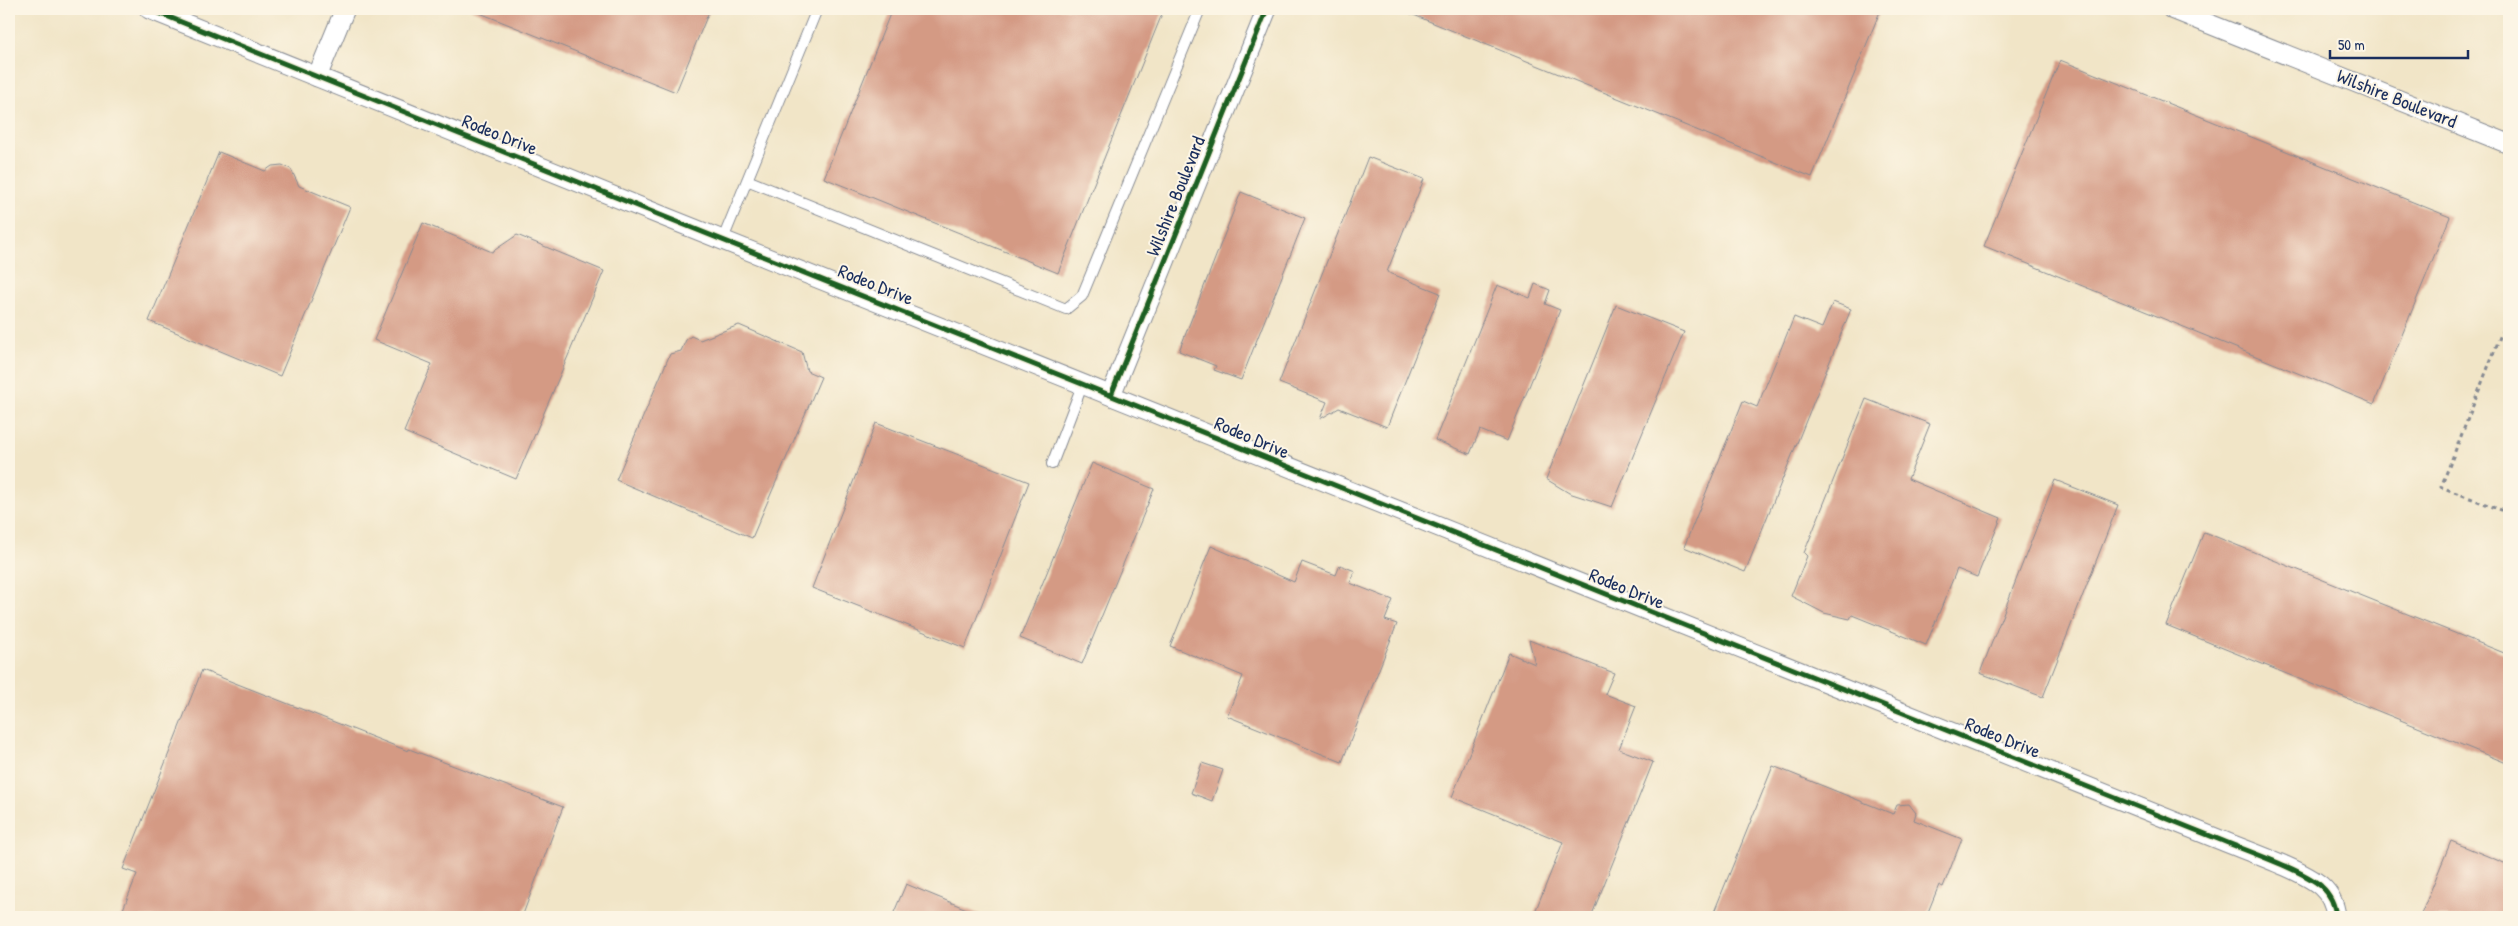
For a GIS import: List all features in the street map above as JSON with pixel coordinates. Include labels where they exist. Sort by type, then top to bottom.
[{"type":"street","name":"Rodeo Drive","points":[[148,9],[1111,395],[1392,511],[2218,839],[2302,875],[2322,886],[2335,911]]},
{"type":"street","points":[[317,77],[344,9]]},
{"type":"street","name":"Wilshire Boulevard","points":[[2172,9],[2509,144]]},
{"type":"street","name":"Wilshire Boulevard","points":[[1111,395],[1264,10]]},
{"type":"lane","points":[[723,239],[817,9]]},
{"type":"lane","points":[[747,180],[1066,309],[1082,296],[1200,9]]},
{"type":"lane","points":[[1052,464],[1083,384]]},
{"type":"path","points":[[2509,314],[2441,487],[2509,513]]},
{"type":"building","points":[[470,9],[710,9],[676,92]]},
{"type":"building","points":[[892,9],[1164,9],[1058,273],[824,178]]},
{"type":"building","points":[[1399,9],[1881,9],[1812,177]]},
{"type":"building","points":[[2060,60],[2450,217],[2374,404],[1984,246]]},
{"type":"building","points":[[219,152],[265,171],[272,166],[282,165],[291,169],[299,186],[350,207],[280,376],[149,321]]},
{"type":"building","points":[[1368,157],[1424,179],[1387,272],[1440,293],[1387,427],[1339,408],[1320,419],[1327,402],[1279,383]]},
{"type":"building","points":[[1241,192],[1305,218],[1241,380],[1214,370],[1216,366],[1179,351]]},
{"type":"building","points":[[423,223],[492,252],[517,235],[604,271],[516,479],[404,432],[432,364],[374,340]]},
{"type":"building","points":[[1535,284],[1550,290],[1545,304],[1560,310],[1507,441],[1480,430],[1470,454],[1435,440],[1497,285],[1530,298]]},
{"type":"building","points":[[1833,302],[1851,309],[1745,572],[1684,547],[1743,401],[1757,407],[1794,317],[1822,328]]},
{"type":"building","points":[[1616,305],[1684,332],[1612,507],[1569,493],[1546,479]]},
{"type":"building","points":[[739,325],[802,352],[807,371],[821,377],[752,538],[616,480],[670,354],[681,351],[686,340],[691,336],[700,340]]},
{"type":"building","points":[[1866,399],[1930,424],[1908,479],[2001,518],[1977,577],[1957,569],[1926,645],[1852,615],[1850,619],[1824,613],[1791,596],[1807,556],[1804,553]]},
{"type":"building","points":[[876,423],[1029,482],[965,648],[812,588]]},
{"type":"building","points":[[1092,463],[1154,489],[1082,664],[1020,638]]},
{"type":"building","points":[[2055,480],[2118,505],[2043,697],[1980,673]]},
{"type":"building","points":[[2204,532],[2509,655],[2509,764],[2166,625]]},
{"type":"building","points":[[1211,546],[1294,582],[1302,562],[1336,575],[1340,565],[1355,571],[1350,583],[1393,600],[1385,620],[1397,624],[1342,762],[1227,716],[1243,676],[1170,646]]},
{"type":"building","points":[[1529,640],[1614,673],[1605,694],[1636,706],[1619,749],[1653,762],[1591,917],[1533,917],[1563,842],[1452,797],[1509,653],[1535,664]]},
{"type":"building","points":[[202,670],[408,751],[409,749],[563,807],[522,917],[120,917],[137,874],[123,869]]},
{"type":"building","points":[[1202,763],[1223,770],[1212,801],[1191,793]]},
{"type":"building","points":[[1773,766],[1893,814],[1897,805],[1909,804],[1916,813],[1914,820],[1962,839],[1943,887],[1939,885],[1926,917],[1712,917]]},
{"type":"building","points":[[2451,841],[2509,865],[2509,917],[2420,917]]},
{"type":"building","points":[[906,884],[986,917],[892,917]]},
{"type":"cycle path","points":[[149,9],[1441,529],[2272,860],[2300,873],[2321,886],[2332,900],[2336,917]]},
{"type":"cycle path","points":[[1111,395],[1267,9]]}]
